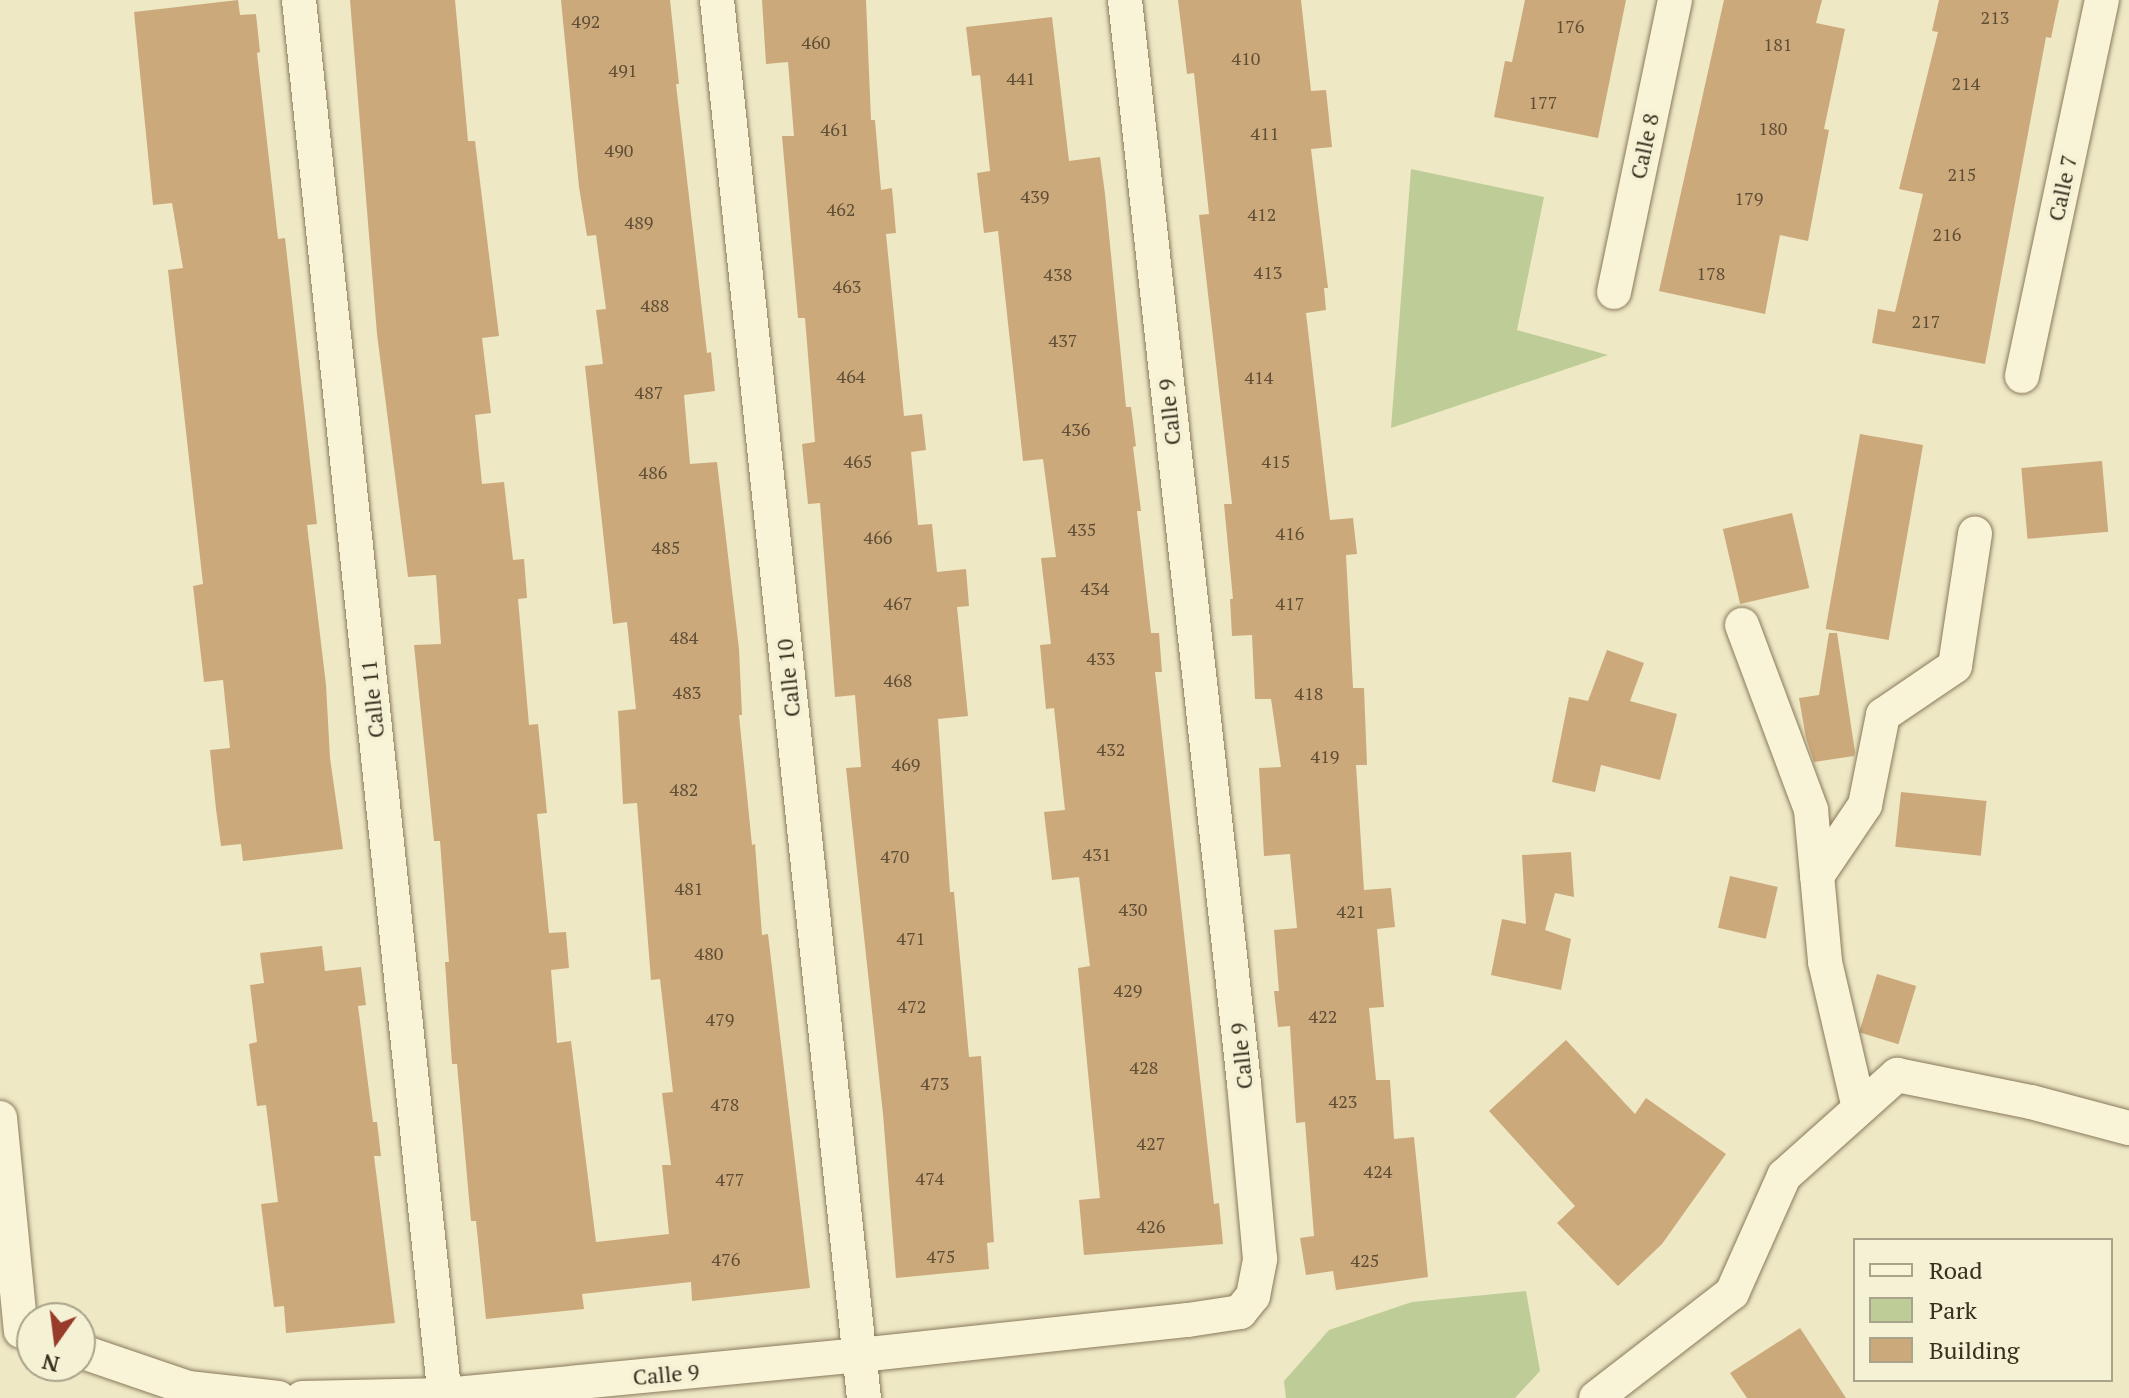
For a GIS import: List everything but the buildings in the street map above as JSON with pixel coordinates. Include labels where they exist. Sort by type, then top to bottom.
[{"type":"street","name":"Calle 11","points":[[299,0],[445,1396]]},
{"type":"street","name":"Calle 10","points":[[717,0],[864,1398]]},
{"type":"street","name":"Calle 9","points":[[302,1398],[445,1396],[1188,1320],[1240,1312],[1253,1296],[1260,1259],[1244,1083],[1125,0]]},
{"type":"street","name":"Calle 8","points":[[1614,292],[1675,0]]},
{"type":"street","name":"Calle 7","points":[[2022,376],[2102,0]]},
{"type":"street","points":[[1817,876],[1865,805],[1883,715],[1955,666],[1975,534]]},
{"type":"street","points":[[1742,625],[1811,810],[1825,962],[1859,1108]]},
{"type":"street","points":[[1596,1398],[1732,1293],[1784,1176],[1897,1075],[2031,1102],[2129,1128]]},
{"type":"street","points":[[0,1118],[16,1306]]},
{"type":"street","points":[[96,1356],[188,1388],[278,1398]]},
{"type":"green space","points":[[1411,169],[1544,197],[1517,330],[1608,355],[1391,428]]},
{"type":"green space","points":[[1526,1291],[1540,1371],[1515,1398],[1286,1398],[1284,1381],[1329,1330],[1412,1302]]}]
